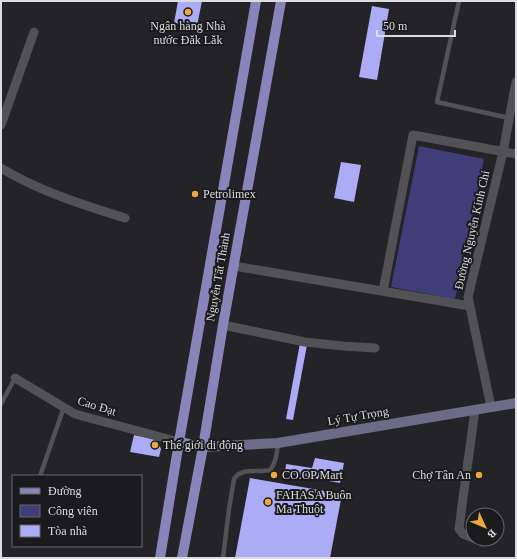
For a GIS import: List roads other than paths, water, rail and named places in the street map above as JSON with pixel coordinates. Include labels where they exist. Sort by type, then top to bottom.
[{"type":"main road","name":"Nguyễn Tất Thành","points":[[160,558],[256,1]]},
{"type":"main road","name":"Nguyễn Tất Thành","points":[[182,558],[203,447],[223,325],[281,1]]},
{"type":"main road","points":[[179,442],[203,447]]},
{"type":"street","points":[[1,125],[34,32]]},
{"type":"street","name":"Đường Nguyễn Kinh Chi","points":[[491,407],[468,297],[503,152],[516,82]]},
{"type":"street","points":[[383,291],[413,135],[516,154]]},
{"type":"street","points":[[1,168],[25,181],[73,202],[125,218]]},
{"type":"street","points":[[234,266],[470,306]]},
{"type":"street","points":[[223,325],[305,342],[375,348]]},
{"type":"street","name":"Cao Đạt","points":[[15,378],[75,414],[179,442]]},
{"type":"street","name":"Lý Tự Trọng","points":[[203,447],[278,443],[516,403]]},
{"type":"street","points":[[465,535],[459,529],[475,410]]},
{"type":"lane","points":[[459,1],[437,102],[509,118]]},
{"type":"lane","points":[[1,404],[15,378]]},
{"type":"lane","points":[[40,475],[64,407]]},
{"type":"lane","points":[[222,558],[234,479],[241,472],[270,470],[275,459],[278,443]]},
{"type":"place","name":"Ngân hàng Nhà nước Đăk Lăk","points":[[188,12]]},
{"type":"place","name":"Petrolimex","points":[[195,194]]},
{"type":"place","name":"Thế giới di động","points":[[155,445]]},
{"type":"place","name":"CO.OP Mart","points":[[274,475]]},
{"type":"place","name":"Chợ Tân An","points":[[479,475]]},
{"type":"place","name":"FAHASA Buôn Ma Thuột","points":[[268,502]]}]
